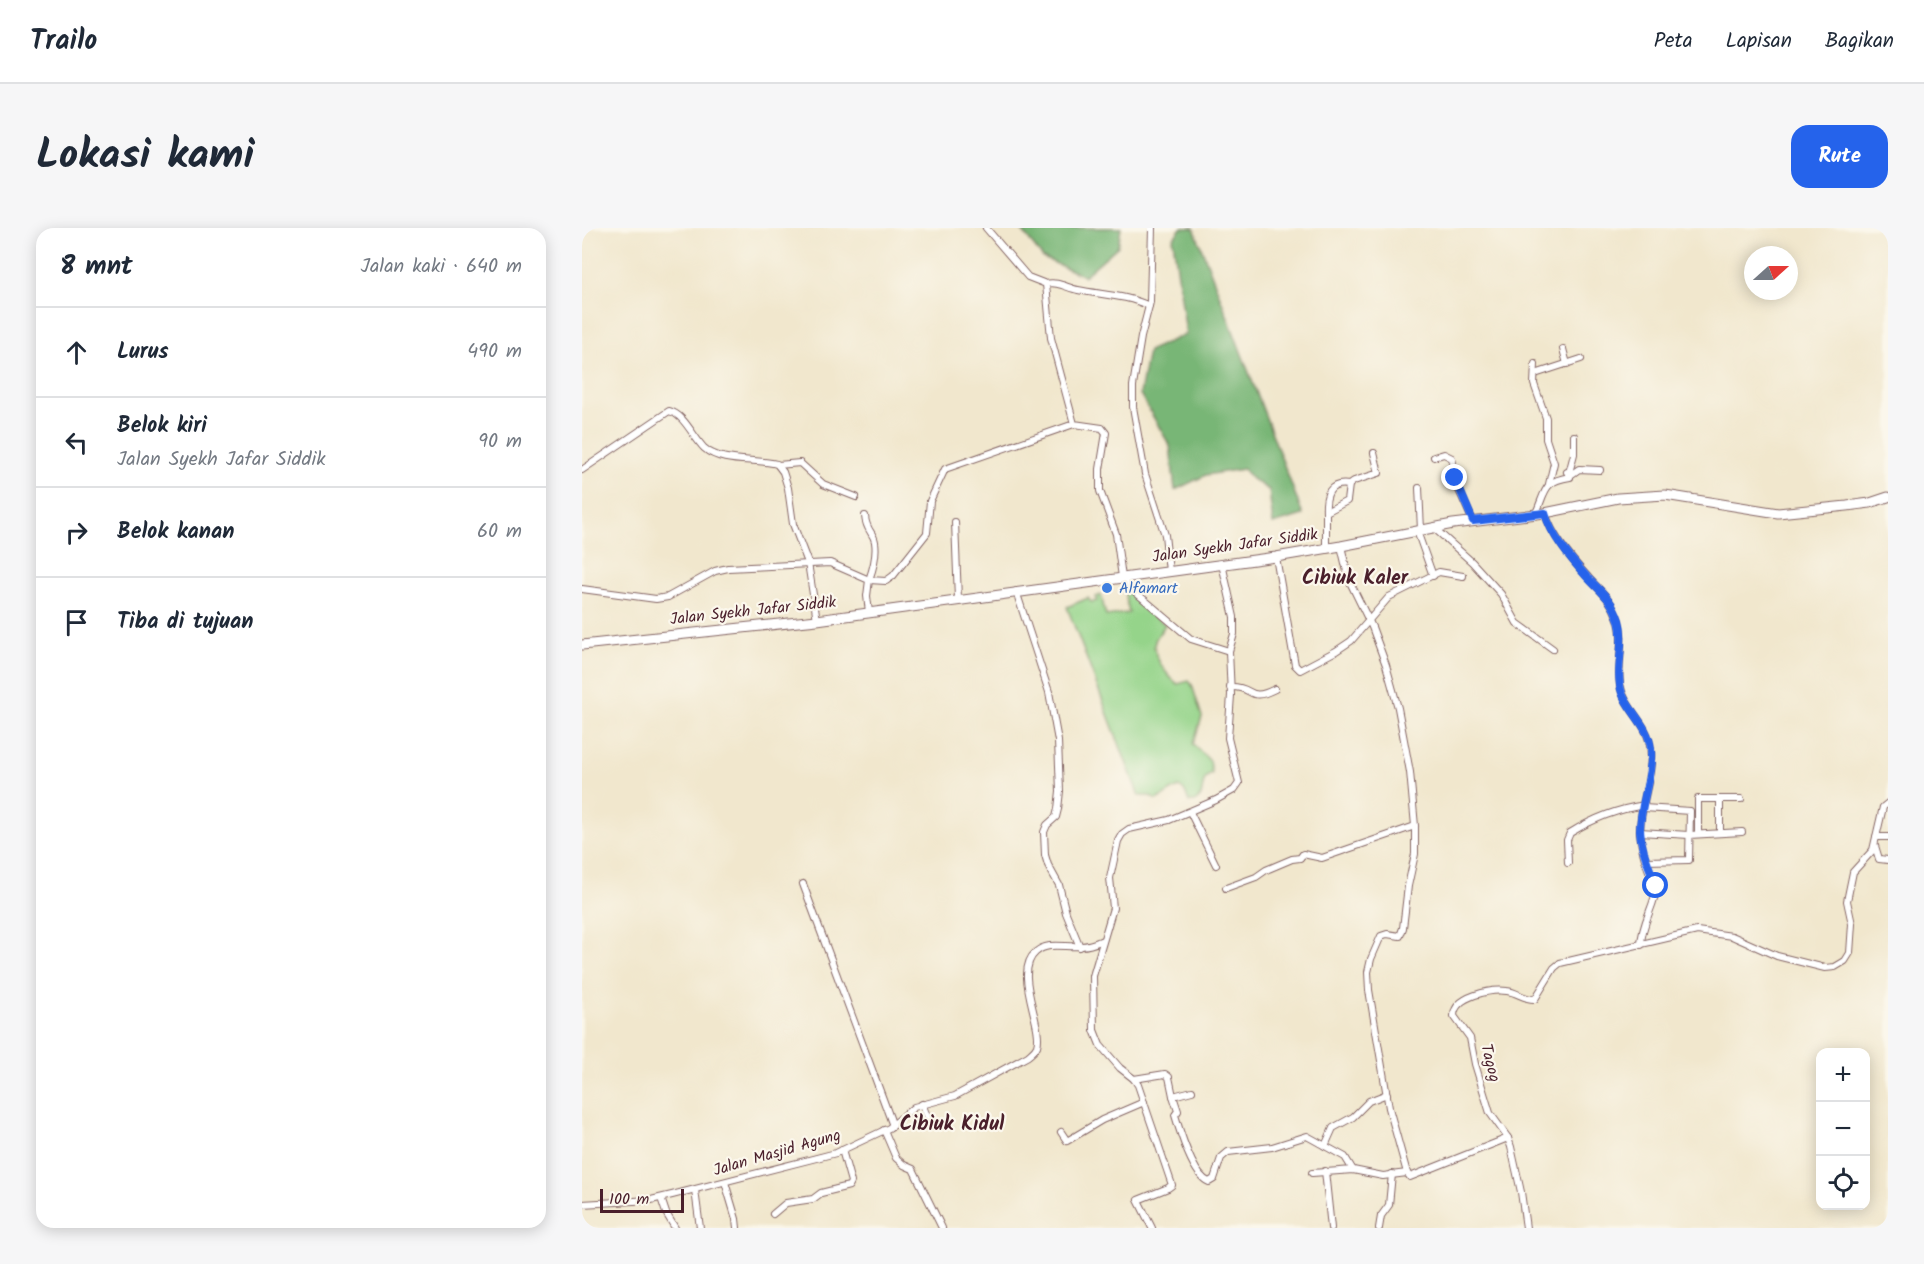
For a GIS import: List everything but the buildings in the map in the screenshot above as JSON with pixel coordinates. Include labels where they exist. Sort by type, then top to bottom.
[{"type":"main road","name":"Jalan Syekh Jafar Siddik","points":[[582,645],[816,620],[1276,557],[1419,530],[1540,513],[1607,500],[1656,495],[1778,513],[1870,503],[1888,496]]},
{"type":"street","points":[[986,228],[1028,277],[1046,284],[1057,283],[1075,289],[1130,299],[1149,306]]},
{"type":"street","points":[[1152,228],[1149,306],[1133,386],[1133,407],[1144,474],[1165,536],[1169,571]]},
{"type":"street","points":[[1046,284],[1051,338],[1074,424]]},
{"type":"street","points":[[1563,349],[1567,364]]},
{"type":"street","points":[[1535,374],[1581,359]]},
{"type":"street","points":[[1535,364],[1534,387],[1546,418],[1546,440],[1554,463],[1540,513],[1582,571],[1609,598],[1618,618],[1620,630],[1621,687],[1626,701],[1643,725],[1651,746],[1640,832],[1646,861],[1656,886],[1641,945],[1687,932],[1701,931],[1732,936],[1777,956],[1825,968],[1835,967],[1845,961],[1850,953],[1852,924],[1847,901],[1853,872],[1875,846]]},
{"type":"street","points":[[582,470],[669,411],[680,417],[703,447],[715,455],[778,465],[800,463],[828,487],[856,497]]},
{"type":"street","points":[[582,589],[656,599],[668,597],[722,569],[808,563],[830,563],[869,580],[880,582],[890,579],[929,528],[931,500],[945,469],[1074,424],[1102,428],[1106,433],[1100,470],[1100,487],[1116,534],[1122,577],[1128,586],[1191,639],[1228,651]]},
{"type":"street","points":[[1549,484],[1569,477],[1568,472],[1574,454],[1574,436]]},
{"type":"street","points":[[1326,512],[1347,501],[1349,485],[1354,481],[1378,473],[1374,453]]},
{"type":"street","points":[[1434,457],[1444,454],[1452,458],[1456,483],[1473,521]]},
{"type":"street","points":[[778,465],[788,488],[793,524],[808,563],[816,620]]},
{"type":"street","points":[[1569,473],[1574,473],[1578,469],[1600,470]]},
{"type":"street","points":[[1326,548],[1325,496],[1336,486],[1349,485]]},
{"type":"street","points":[[1419,488],[1419,530],[1433,576]]},
{"type":"street","points":[[865,516],[867,530],[875,542],[867,596],[869,612]]},
{"type":"street","points":[[955,522],[958,599]]},
{"type":"street","points":[[1434,528],[1472,562],[1501,594],[1517,623],[1553,649]]},
{"type":"street","points":[[1341,546],[1350,580],[1386,665],[1398,708],[1410,772],[1415,826],[1415,854],[1401,934],[1381,936],[1368,972],[1369,990],[1391,1118],[1410,1177],[1508,1138]]},
{"type":"street","points":[[1276,557],[1295,665],[1298,669],[1303,669],[1343,647],[1369,621],[1386,599],[1439,572],[1463,576]]},
{"type":"street","points":[[1152,1228],[1138,1200],[1172,1185],[1134,1079],[1113,1061],[1100,1045],[1095,1034],[1094,976],[1113,908],[1110,878],[1119,837],[1129,829],[1169,820],[1190,812],[1234,790],[1239,783],[1228,738],[1230,687],[1228,651],[1234,634],[1234,617],[1222,564]]},
{"type":"street","points":[[1016,591],[1049,692],[1058,741],[1060,790],[1058,809],[1056,817],[1047,825],[1044,832],[1045,855],[1059,885],[1066,913],[1080,946]]},
{"type":"street","points":[[1230,687],[1242,687],[1260,696],[1275,689]]},
{"type":"street","points":[[1698,834],[1698,799],[1741,799]]},
{"type":"street","points":[[1720,799],[1720,831]]},
{"type":"street","points":[[1888,802],[1882,810],[1875,846],[1880,859],[1888,860]]},
{"type":"street","points":[[1568,863],[1567,840],[1570,832],[1602,816],[1617,810],[1644,806],[1690,811],[1689,860],[1646,861]]},
{"type":"street","points":[[1190,812],[1216,865]]},
{"type":"street","points":[[1226,888],[1256,877],[1266,870],[1299,858],[1303,854],[1324,857],[1415,826]]},
{"type":"street","points":[[1640,832],[1689,835],[1720,831],[1742,832]]},
{"type":"street","points":[[1876,837],[1888,837]]},
{"type":"street","points":[[803,884],[893,1125]]},
{"type":"street","name":"Jalan Masjid Agung","points":[[582,1204],[661,1198],[801,1163],[842,1150],[884,1130],[922,1104],[942,1100],[962,1092],[1035,1050],[1038,1038],[1027,974],[1030,960],[1035,952],[1045,947],[1080,946],[1103,940]]},
{"type":"street","name":"Tagog","points":[[1526,1228],[1516,1165],[1508,1138],[1490,1113],[1475,1064],[1470,1038],[1455,1019],[1454,1010],[1468,998],[1494,992],[1508,991],[1535,999],[1554,968],[1560,963],[1641,945]]},
{"type":"street","points":[[1134,1079],[1165,1074],[1169,1077],[1178,1111],[1175,1115],[1180,1133],[1199,1175],[1209,1182],[1216,1176],[1221,1158],[1228,1152],[1272,1147],[1307,1136],[1345,1158],[1353,1170]]},
{"type":"street","points":[[1173,1096],[1192,1091]]},
{"type":"street","points":[[1325,1146],[1333,1128],[1353,1117],[1369,1101],[1387,1094]]},
{"type":"street","points":[[1061,1132],[1068,1141],[1102,1120],[1144,1102]]},
{"type":"street","points":[[922,1104],[928,1118],[934,1122]]},
{"type":"street","points":[[884,1130],[896,1158],[903,1165],[913,1169],[942,1228]]},
{"type":"street","points":[[773,1215],[779,1207],[786,1203],[813,1199],[821,1193],[849,1186],[851,1182],[842,1150]]},
{"type":"street","points":[[1312,1173],[1325,1170],[1353,1170],[1383,1176],[1407,1173]]},
{"type":"street","points":[[1325,1170],[1331,1228]]},
{"type":"street","points":[[1379,1228],[1381,1216],[1389,1205],[1392,1174]]},
{"type":"street","points":[[725,1182],[736,1219],[736,1228]]},
{"type":"street","points":[[695,1190],[700,1228]]},
{"type":"street","points":[[661,1198],[666,1213],[675,1228]]},
{"type":"green space","points":[[1020,228],[1121,228],[1118,246],[1084,276],[1043,258]]},
{"type":"green space","points":[[1181,228],[1194,228],[1303,515],[1273,524],[1269,490],[1252,479],[1243,469],[1206,475],[1175,490],[1170,446],[1140,394],[1148,351],[1186,334],[1173,239]]},
{"type":"green space","points":[[1124,588],[1165,624],[1154,647],[1165,671],[1178,684],[1189,681],[1192,685],[1202,717],[1193,744],[1210,761],[1212,773],[1204,780],[1201,796],[1195,802],[1189,802],[1185,791],[1179,787],[1156,800],[1150,796],[1139,796],[1067,607],[1088,598],[1091,602],[1097,601],[1096,597],[1101,595],[1106,616],[1129,613]]},
{"type":"place","name":"Alfamart","points":[[1107,588]]},
{"type":"district","name":"Cibiuk Kaler","points":[[1355,579]]},
{"type":"district","name":"Cibiuk Kidul","points":[[952,1125]]},
{"type":"route","points":[[1455,478],[1473,521],[1545,513],[1549,526],[1576,564],[1609,598],[1620,624],[1622,693],[1643,725],[1651,746],[1640,832],[1647,863],[1656,886]]}]
